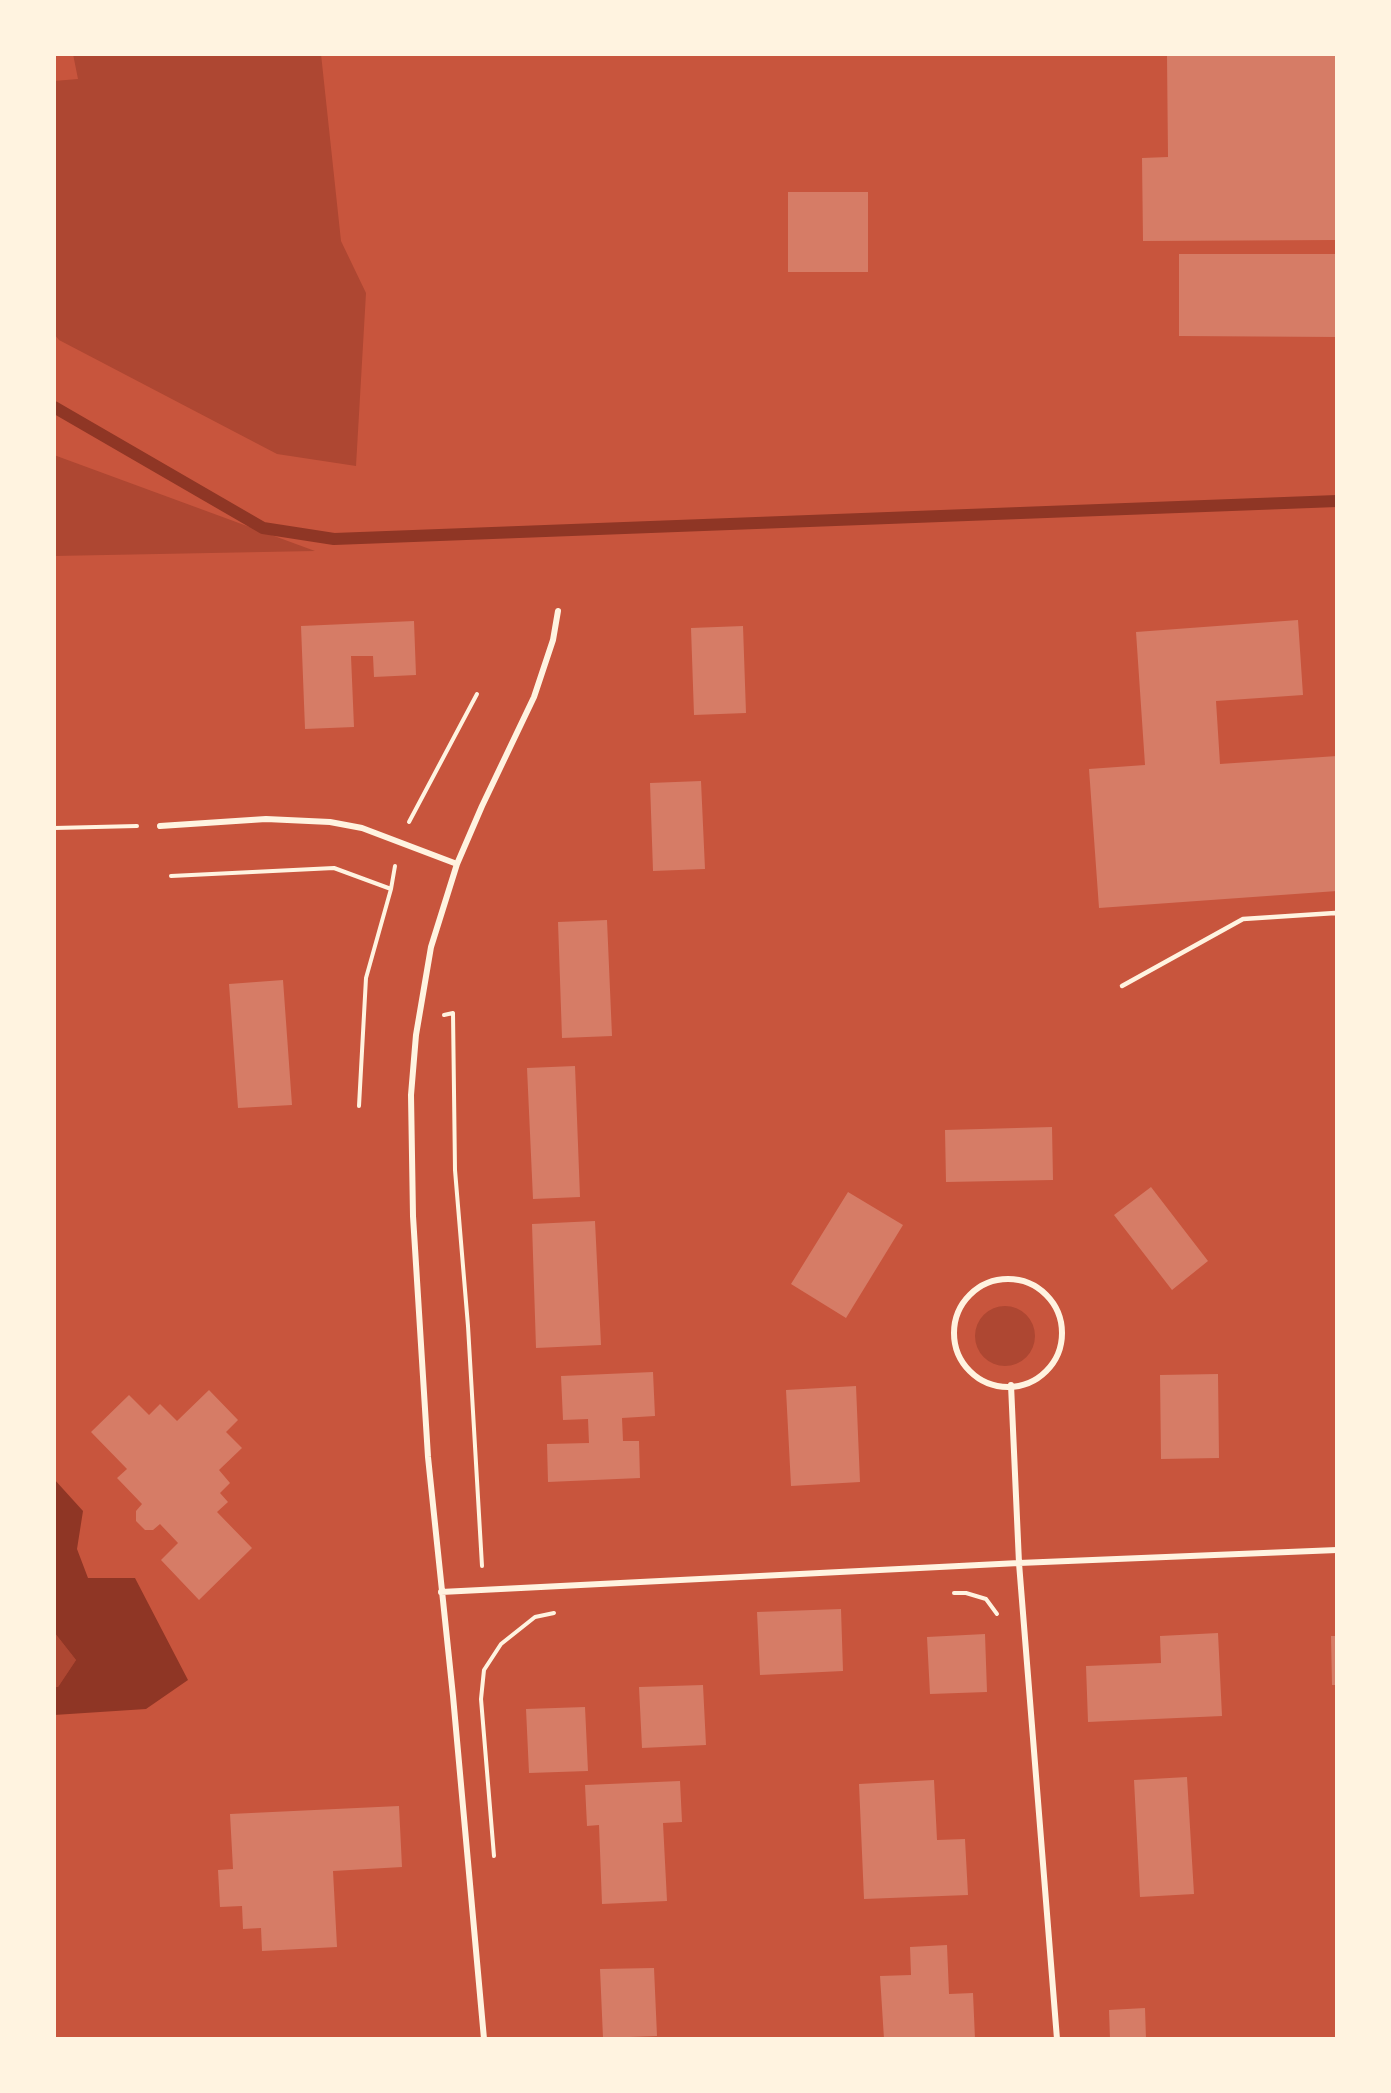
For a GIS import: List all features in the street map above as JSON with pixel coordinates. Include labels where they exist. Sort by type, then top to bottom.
[{"type":"street","points":[[484,2039],[453,1696],[428,1457],[413,1216],[411,1095],[418,1020],[431,947],[457,864],[534,697],[553,640],[558,611]]},
{"type":"street","points":[[160,826],[266,819],[330,822],[362,828],[457,864]]},
{"type":"street","points":[[1004,1278],[1020,1280],[1037,1287],[1050,1298],[1059,1312],[1063,1330],[1062,1347],[1055,1363],[1043,1376],[1028,1385],[1011,1385],[993,1387],[975,1378],[962,1364],[955,1347],[953,1328],[959,1310],[969,1294],[985,1283],[1004,1278]]},
{"type":"street","points":[[1011,1385],[1019,1563],[1057,2039]]},
{"type":"street","points":[[441,1592],[1019,1563],[1337,1550]]},
{"type":"lane","points":[[1122,986],[1243,919],[1335,912],[1337,914]]},
{"type":"path","points":[[359,1106],[366,978],[391,889],[399,842],[477,694]]},
{"type":"path","points":[[54,828],[160,826]]},
{"type":"path","points":[[171,876],[334,868],[391,889]]},
{"type":"path","points":[[418,1020],[453,1013],[455,1170],[468,1326],[483,1590]]},
{"type":"path","points":[[942,1594],[966,1593],[986,1599],[997,1612],[998,1624]]},
{"type":"path","points":[[495,1863],[481,1699],[484,1670],[501,1644],[535,1617],[556,1612]]},
{"type":"shaded area","points":[[73,54],[321,54],[341,241],[366,293],[356,466],[277,454],[59,340],[54,334],[54,81],[78,79]]},
{"type":"shaded area","points":[[54,455],[315,551],[54,556]]},
{"type":"shaded area","points":[[1005,1306],[1022,1311],[1030,1319],[1035,1336],[1030,1353],[1022,1361],[1005,1366],[988,1361],[980,1353],[975,1336],[980,1319],[988,1311]]},
{"type":"shaded area","points":[[54,1479],[83,1511],[77,1549],[88,1578],[135,1578],[188,1680],[146,1709],[54,1715],[54,1687],[58,1687],[76,1660],[54,1632]]},
{"type":"shaded area","points":[[54,1632],[76,1660],[58,1687],[54,1687]]},
{"type":"building","points":[[1279,54],[1337,56],[1337,240],[1143,241],[1142,158],[1168,157],[1167,56],[1279,56]]},
{"type":"building","points":[[788,192],[868,192],[868,272],[788,272]]},
{"type":"building","points":[[1179,254],[1337,254],[1337,337],[1179,336]]},
{"type":"building","points":[[1298,620],[1303,695],[1216,701],[1220,764],[1337,756],[1337,891],[1099,908],[1089,769],[1145,765],[1136,632]]},
{"type":"building","points":[[414,621],[416,675],[374,677],[373,656],[351,656],[354,727],[305,729],[301,626]]},
{"type":"building","points":[[743,626],[746,713],[694,715],[691,628]]},
{"type":"building","points":[[701,781],[705,869],[653,871],[650,783]]},
{"type":"building","points":[[607,920],[612,1036],[562,1038],[558,922]]},
{"type":"building","points":[[283,980],[292,1105],[238,1108],[229,984]]},
{"type":"building","points":[[575,1066],[580,1197],[533,1199],[527,1068]]},
{"type":"building","points":[[1052,1127],[1053,1180],[946,1182],[945,1130]]},
{"type":"building","points":[[1151,1187],[1208,1261],[1172,1290],[1114,1215]]},
{"type":"building","points":[[848,1192],[903,1225],[846,1318],[791,1284]]},
{"type":"building","points":[[595,1221],[601,1345],[536,1348],[532,1224]]},
{"type":"building","points":[[653,1372],[655,1416],[622,1418],[623,1441],[639,1441],[640,1478],[548,1482],[547,1444],[589,1443],[588,1419],[563,1420],[561,1376]]},
{"type":"building","points":[[1218,1374],[1219,1458],[1161,1459],[1160,1375]]},
{"type":"building","points":[[856,1386],[860,1482],[791,1486],[786,1390]]},
{"type":"building","points":[[209,1390],[238,1420],[226,1432],[242,1448],[219,1470],[230,1483],[220,1493],[228,1502],[217,1512],[252,1548],[199,1600],[161,1560],[178,1543],[160,1524],[153,1530],[145,1530],[136,1521],[136,1511],[142,1504],[117,1478],[127,1469],[91,1432],[129,1395],[149,1415],[160,1404],[177,1421]]},
{"type":"building","points":[[841,1609],[843,1671],[760,1675],[757,1612]]},
{"type":"building","points":[[1218,1633],[1222,1716],[1088,1722],[1086,1666],[1161,1663],[1160,1636]]},
{"type":"building","points":[[985,1634],[987,1692],[930,1694],[927,1637]]},
{"type":"building","points":[[1331,1636],[1337,1636],[1337,1685],[1332,1685]]},
{"type":"building","points":[[703,1685],[706,1745],[642,1748],[639,1687]]},
{"type":"building","points":[[585,1707],[588,1771],[529,1773],[526,1709]]},
{"type":"building","points":[[1187,1777],[1194,1894],[1140,1897],[1134,1780]]},
{"type":"building","points":[[934,1780],[937,1840],[965,1839],[968,1895],[864,1899],[859,1784]]},
{"type":"building","points":[[680,1781],[682,1822],[663,1823],[667,1901],[602,1904],[599,1825],[587,1826],[585,1785]]},
{"type":"building","points":[[399,1806],[402,1867],[333,1871],[337,1947],[262,1951],[261,1928],[243,1929],[242,1906],[220,1907],[218,1870],[233,1869],[230,1814]]},
{"type":"building","points":[[947,1945],[949,1994],[973,1993],[975,2039],[884,2039],[880,1976],[911,1975],[910,1947]]},
{"type":"building","points":[[654,1968],[657,2036],[603,2038],[600,1969]]},
{"type":"building","points":[[1145,2008],[1146,2039],[1110,2039],[1109,2010]]},
{"type":"waterway","points":[[54,407],[263,528],[334,539],[1337,501]]}]
